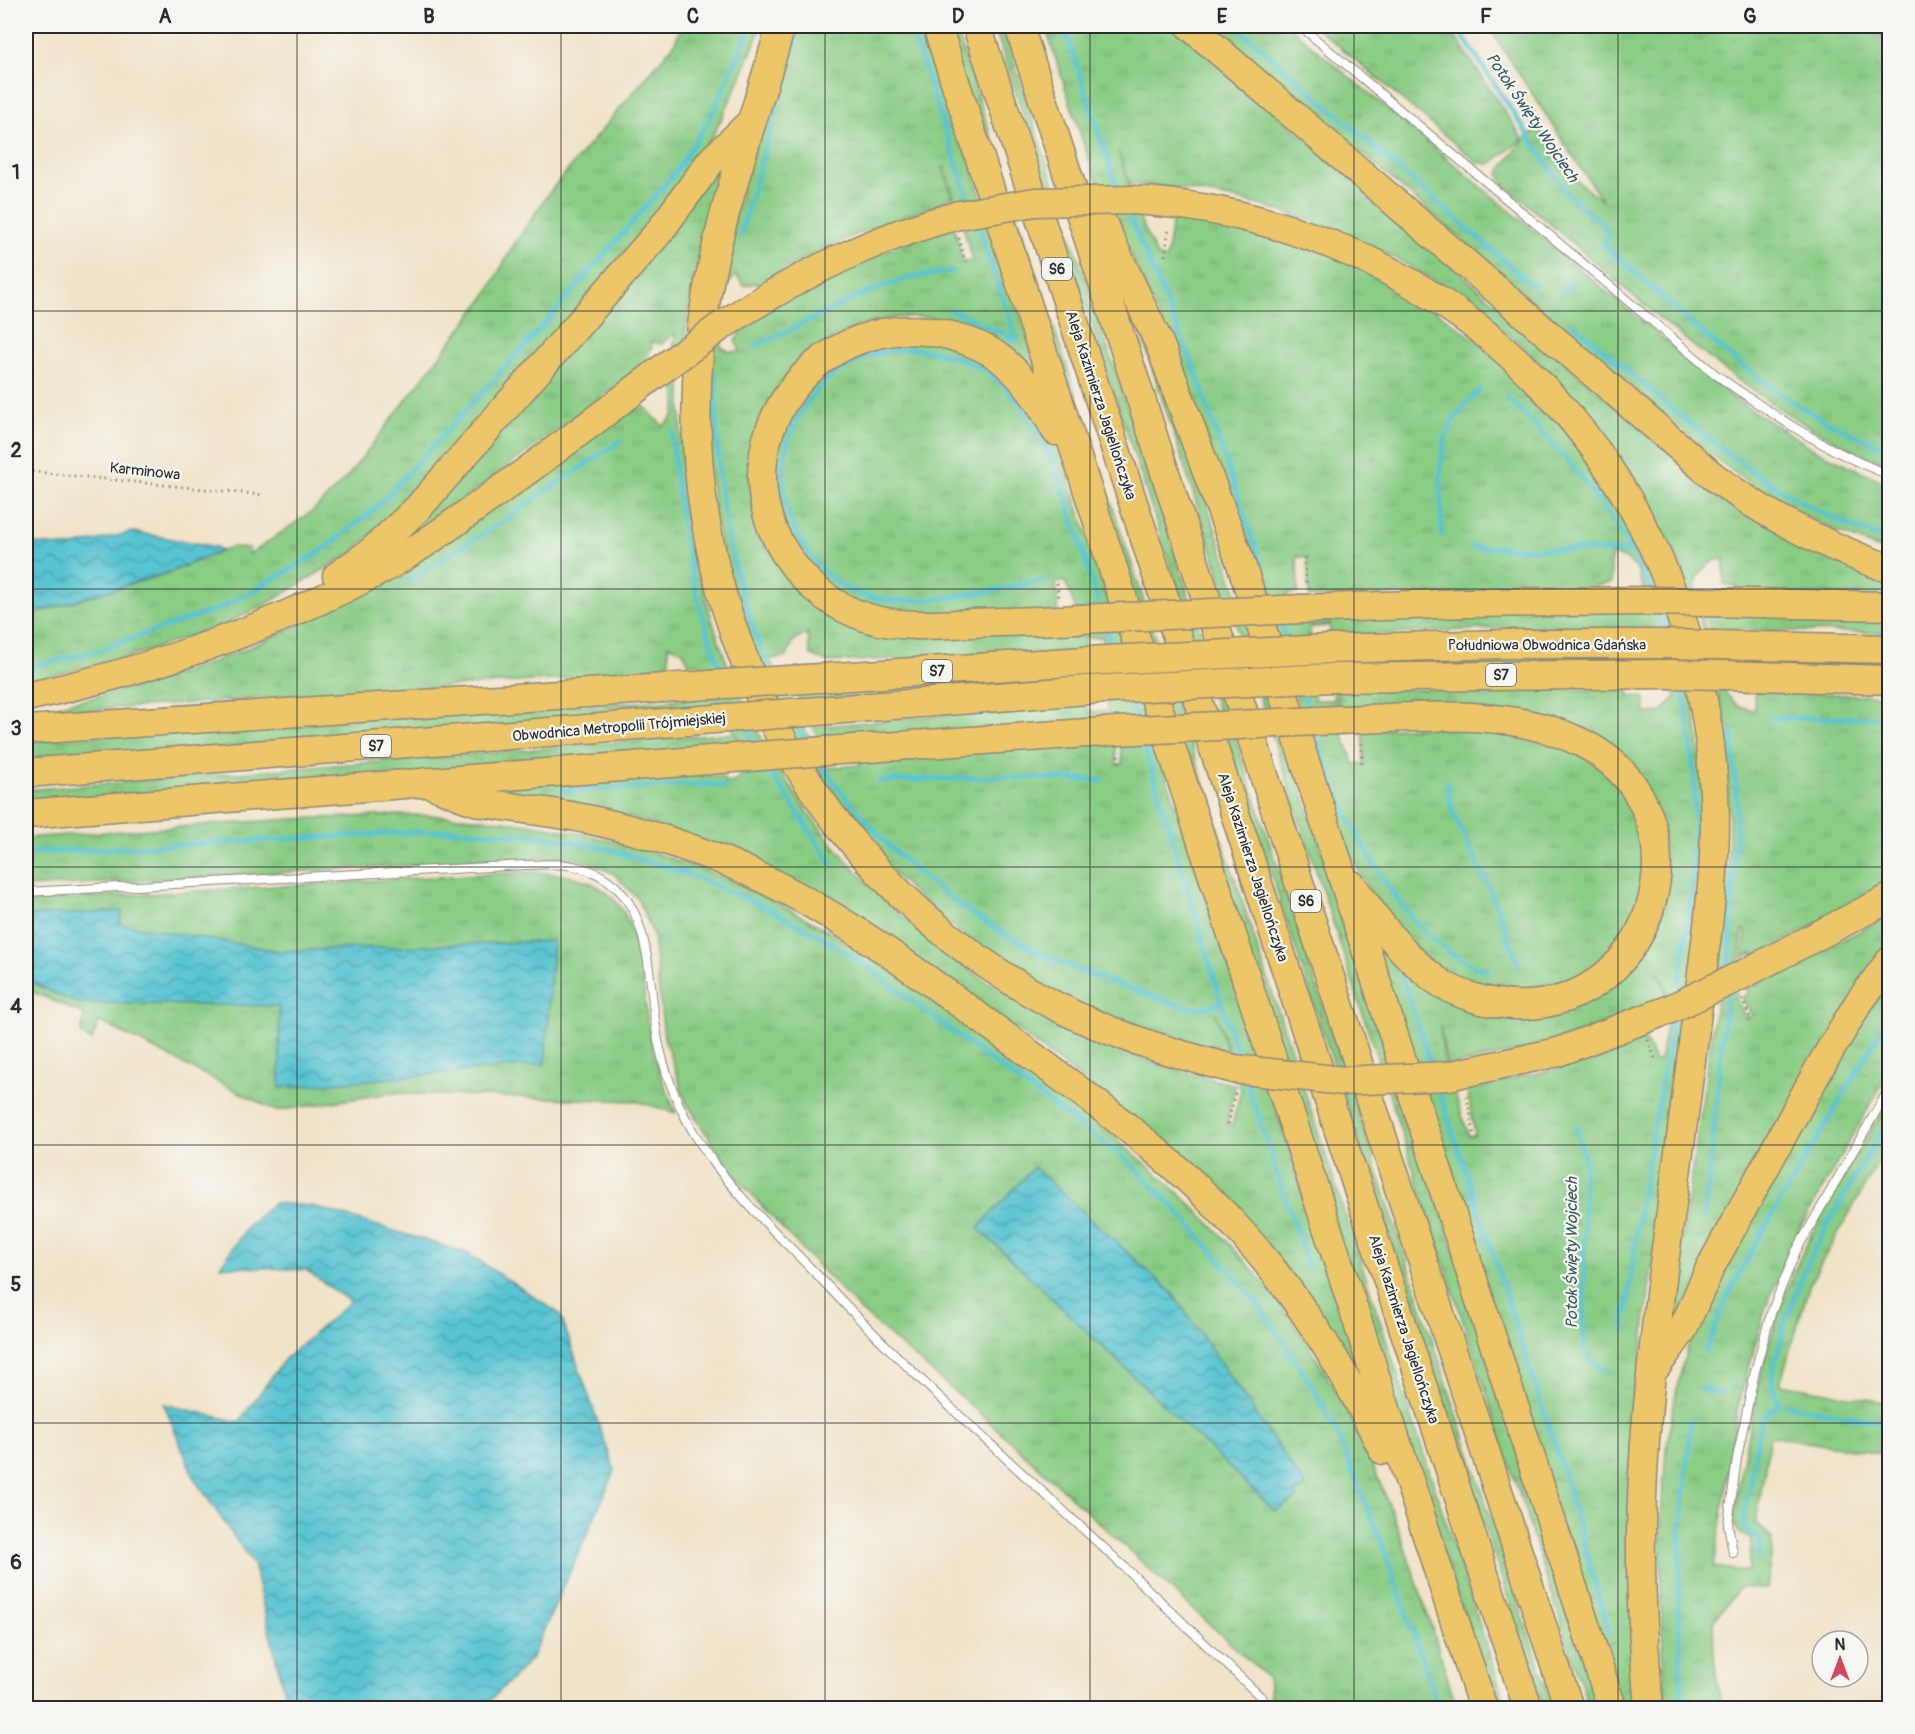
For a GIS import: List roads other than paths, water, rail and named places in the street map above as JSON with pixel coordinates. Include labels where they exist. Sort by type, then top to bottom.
[{"type":"highway","points":[[781,26],[723,220],[703,312],[696,433],[702,504],[716,578],[735,639],[766,711],[798,768],[831,816],[887,881],[935,926],[1030,993],[1091,1023],[1235,1078],[1457,1085],[1558,1053],[1668,1010],[1740,986],[1890,898]]},
{"type":"highway","points":[[937,26],[1483,1708]]},
{"type":"highway","name":"Aleja Kazimierza Jagiellończyka","points":[[977,26],[1528,1708]]},
{"type":"highway","name":"S6","points":[[1019,26],[1569,1708]]},
{"type":"highway","points":[[1190,26],[1714,477],[1795,529],[1837,549],[1890,569]]},
{"type":"highway","points":[[1041,93],[1173,375],[1240,561],[1340,867],[1359,935],[1612,1708]]},
{"type":"highway","points":[[273,620],[371,552],[418,508],[659,232],[711,161],[752,120]]},
{"type":"highway","points":[[26,697],[120,675],[228,639],[380,571],[438,535],[553,453],[724,324],[828,263],[910,229],[958,224],[1035,202],[1133,200],[1221,210],[1293,230],[1367,260],[1438,300],[1496,343],[1561,406],[1615,477],[1661,563],[1685,626],[1700,680],[1711,757],[1715,822],[1707,934],[1651,1373],[1641,1536],[1642,1612],[1649,1708]]},
{"type":"highway","points":[[1082,478],[1039,400],[1007,364],[968,340],[928,330],[893,330],[854,340],[819,359],[788,393],[771,427],[762,468],[765,504],[777,542],[802,579],[843,609],[867,618],[897,625],[1080,619],[1304,601],[1702,602],[1890,606]]},
{"type":"highway","name":"Południowa Obwodnica Gdańska","points":[[26,730],[1204,654],[1504,644],[1661,644],[1890,649]]},
{"type":"highway","name":"Południowa Obwodnica Gdańska","points":[[1213,683],[1332,678],[1669,674],[1890,680]]},
{"type":"highway","name":"Obwodnica Metropolii Trójmiejskiej","points":[[26,773],[1087,690],[1213,683]]},
{"type":"highway","points":[[26,814],[1117,730],[1349,727],[1476,717],[1535,726],[1579,741],[1611,762],[1633,787],[1650,819],[1656,838],[1658,861],[1656,884],[1647,917],[1630,951],[1615,967],[1585,988],[1539,1005],[1487,1001],[1458,992],[1437,981],[1396,944],[1340,867]]},
{"type":"highway","points":[[426,782],[481,802],[567,814],[654,836],[754,874],[823,911],[884,949],[1088,1097],[1185,1175],[1230,1220],[1275,1272],[1318,1332],[1346,1379],[1430,1549]]},
{"type":"highway","points":[[1651,1373],[1682,1331],[1710,1268],[1820,1066],[1859,1002],[1890,961]]},
{"type":"lane","points":[[1300,26],[1715,374],[1769,413],[1860,464],[1890,475]]},
{"type":"lane","points":[[26,892],[526,865],[568,865],[597,874],[615,886],[636,912],[646,949],[656,1028],[665,1065],[687,1122],[711,1159],[882,1345],[1084,1529],[1263,1699]]},
{"type":"lane","points":[[1733,1553],[1728,1524],[1737,1458],[1755,1371],[1771,1313],[1796,1251],[1890,1087]]},
{"type":"water","points":[[133,532],[217,547],[221,551],[167,573],[26,616],[26,543],[70,547]]},
{"type":"water","points":[[122,911],[120,924],[279,951],[553,941],[545,1064],[280,1088],[279,1006],[83,1003],[71,1001],[26,980],[26,916]]},
{"type":"water","points":[[1034,1167],[1173,1294],[1306,1487],[1296,1493],[1297,1498],[1275,1511],[978,1228]]},
{"type":"water","points":[[274,1203],[312,1206],[467,1253],[560,1314],[615,1471],[531,1659],[483,1708],[288,1708],[253,1564],[195,1480],[164,1404],[239,1422],[284,1360],[350,1302],[306,1270],[220,1266],[248,1226]]},
{"type":"waterway","points":[[26,668],[93,652],[215,610],[252,592],[323,550],[377,507],[534,336],[675,173],[712,115],[751,26]]},
{"type":"waterway","points":[[740,236],[800,26]]},
{"type":"waterway","points":[[910,26],[970,203]]},
{"type":"waterway","points":[[1064,26],[1118,191]]},
{"type":"waterway","points":[[1236,26],[1533,286]]},
{"type":"waterway","name":"Potok Święty Wojciech","points":[[1456,26],[1566,192],[1605,227],[1608,236],[1602,247]]},
{"type":"waterway","points":[[1127,210],[1196,372],[1274,603]]},
{"type":"waterway","points":[[951,310],[1017,340],[976,220]]},
{"type":"waterway","points":[[1604,245],[1715,344],[1762,381],[1824,420],[1890,450]]},
{"type":"waterway","points":[[756,346],[866,293],[909,278],[952,271]]},
{"type":"waterway","name":"Potok Święty Wojciech","points":[[1561,294],[1571,284]]},
{"type":"waterway","points":[[1572,323],[1682,418],[1760,476],[1802,502],[1845,523],[1890,540]]},
{"type":"waterway","points":[[1046,581],[955,597],[908,601],[886,600],[856,593],[831,577],[804,547],[787,508],[783,469],[791,432],[810,399],[836,373],[870,356],[909,349],[951,356],[973,364],[993,376],[1024,410],[1053,463],[1074,522],[1100,609]]},
{"type":"waterway","points":[[716,373],[718,453],[726,526],[743,598],[770,673]]},
{"type":"waterway","name":"Potok Święty Wojciech","points":[[1442,535],[1440,476],[1444,446],[1454,419],[1479,390]]},
{"type":"waterway","points":[[1506,397],[1550,441],[1589,487],[1623,537],[1652,591]]},
{"type":"waterway","points":[[672,431],[682,524],[694,585],[723,675]]},
{"type":"waterway","points":[[408,581],[497,525],[620,441]]},
{"type":"waterway","points":[[1471,547],[1634,552]]},
{"type":"waterway","points":[[1661,610],[1668,636]]},
{"type":"waterway","points":[[1279,617],[1287,643]]},
{"type":"waterway","points":[[1106,627],[1114,652]]},
{"type":"waterway","points":[[1677,995],[1689,916],[1695,800],[1689,722],[1682,682]]},
{"type":"waterway","points":[[1302,689],[1310,714]]},
{"type":"waterway","points":[[1128,695],[1137,721]]},
{"type":"waterway","points":[[1772,718],[1890,718]]},
{"type":"waterway","points":[[794,721],[807,744]]},
{"type":"waterway","points":[[745,724],[757,748]]},
{"type":"waterway","points":[[1314,729],[1325,761],[1357,834],[1401,904],[1427,933],[1456,956],[1487,971]]},
{"type":"waterway","points":[[1729,972],[1737,807],[1732,731]]},
{"type":"waterway","points":[[1142,738],[1239,1060]]},
{"type":"waterway","points":[[818,760],[849,801],[917,872],[955,902],[996,929],[1084,972],[1165,1001],[1201,1008],[1220,1003]]},
{"type":"waterway","points":[[765,764],[831,863]]},
{"type":"waterway","points":[[880,781],[994,777],[1102,780]]},
{"type":"waterway","name":"Potok Święty Wojciech","points":[[1447,783],[1452,810],[1494,899],[1518,963]]},
{"type":"waterway","points":[[563,791],[710,784],[726,787]]},
{"type":"waterway","points":[[26,853],[455,830],[554,838],[608,849],[688,874],[765,907],[823,938],[870,968],[979,1052],[1125,1158],[1181,1215],[1258,1304],[1313,1387],[1338,1435],[1384,1549],[1439,1708]]},
{"type":"waterway","points":[[1401,974],[1432,1067]]},
{"type":"waterway","points":[[1705,1217],[1727,994]]},
{"type":"waterway","points":[[1706,1351],[1727,1297],[1758,1239],[1890,1016]]},
{"type":"waterway","points":[[1624,1331],[1639,1215],[1673,1019]]},
{"type":"waterway","points":[[1246,1080],[1308,1266]]},
{"type":"waterway","points":[[1437,1084],[1561,1464],[1609,1632]]},
{"type":"waterway","points":[[1779,1403],[1773,1385],[1773,1370],[1783,1336],[1782,1329],[1806,1267],[1826,1227],[1890,1117]]},
{"type":"waterway","name":"Potok Święty Wojciech","points":[[1576,1126],[1584,1158],[1584,1349],[1590,1361],[1606,1371]]},
{"type":"waterway","name":"Potok Święty Wojciech","points":[[1701,1389],[1722,1393]]},
{"type":"waterway","points":[[1759,1558],[1761,1539],[1745,1530],[1744,1518],[1761,1420],[1778,1403]]},
{"type":"waterway","name":"Potok Święty Wojciech","points":[[1787,1405],[1890,1423]]},
{"type":"waterway","points":[[1682,1708],[1678,1599],[1681,1528],[1691,1419]]}]
